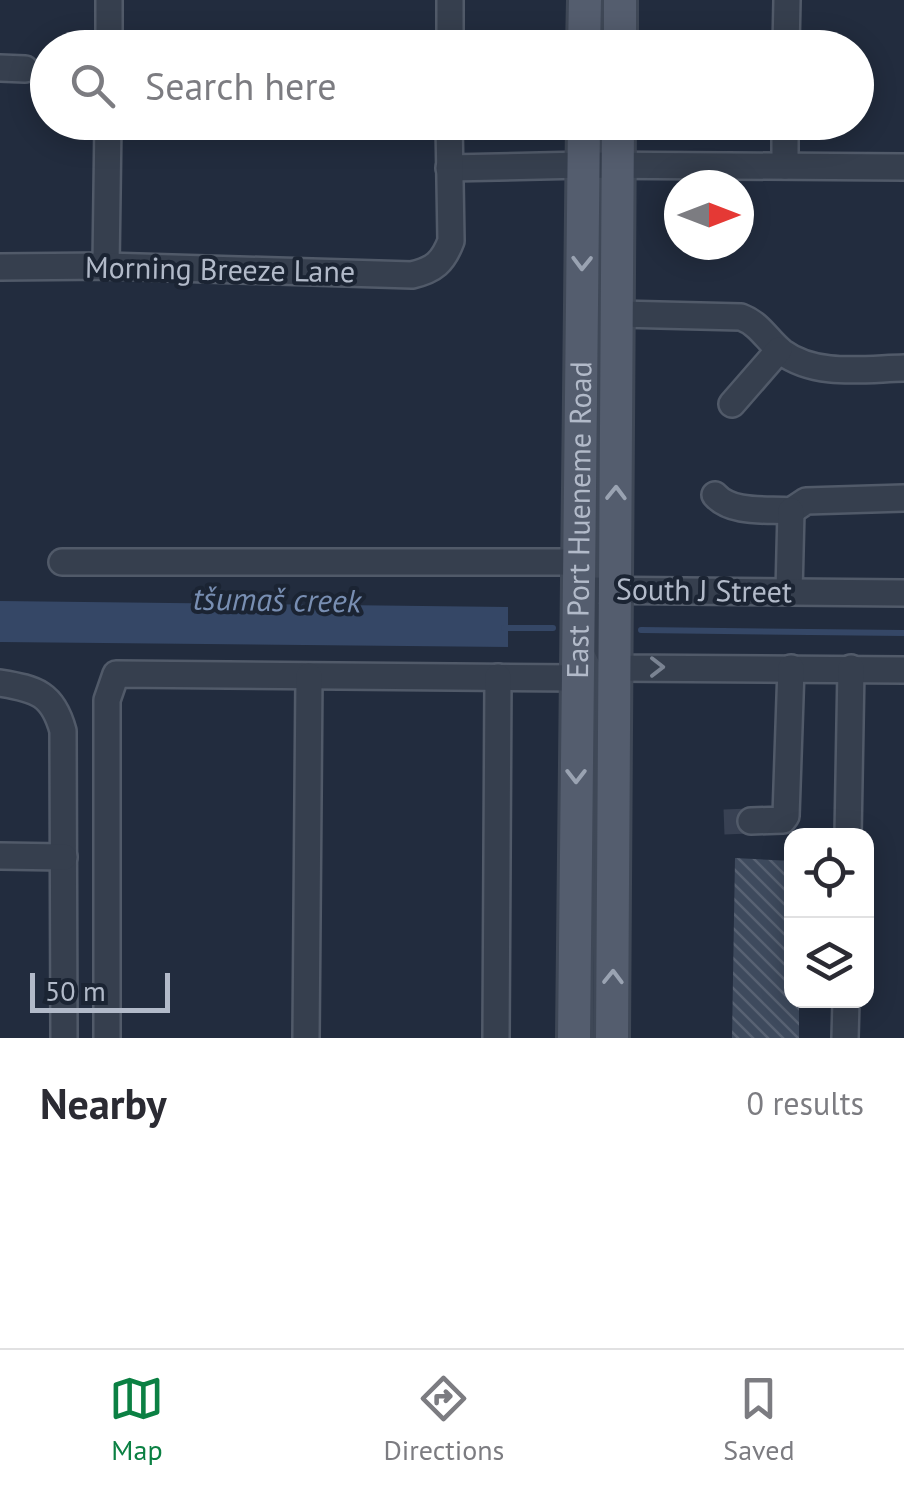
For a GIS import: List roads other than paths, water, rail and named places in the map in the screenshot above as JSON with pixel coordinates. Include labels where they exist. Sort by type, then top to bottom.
[{"type":"main road","points":[[584,30],[585,0]]},
{"type":"main road","points":[[620,0],[620,30]]},
{"type":"main road","name":"East Port Hueneme Road","points":[[574,1038],[584,140]]},
{"type":"main road","name":"East Port Hueneme Road","points":[[612,1038],[618,140]]},
{"type":"main road","points":[[577,678],[596,700],[615,742]]},
{"type":"street","points":[[109,0],[109,30]]},
{"type":"street","points":[[450,0],[450,30]]},
{"type":"street","points":[[786,30],[787,0]]},
{"type":"street","points":[[106,266],[108,140]]},
{"type":"street","points":[[449,140],[449,168],[904,167]]},
{"type":"street","points":[[785,166],[786,140]]},
{"type":"street","name":"Morning Breeze Lane","points":[[0,267],[106,266],[412,275],[430,270],[445,257],[450,241],[449,168]]},
{"type":"street","points":[[619,314],[741,317],[761,328],[779,350],[800,363],[823,369],[904,368]]},
{"type":"street","points":[[732,404],[779,350]]},
{"type":"street","points":[[715,495],[722,503],[734,507],[791,511],[806,501],[904,498]]},
{"type":"street","points":[[789,592],[791,511]]},
{"type":"street","points":[[62,562],[578,576]]},
{"type":"street","name":"South J Street","points":[[578,576],[615,590],[904,593]]},
{"type":"street","name":"South J Street","points":[[578,576],[616,668]]},
{"type":"street","points":[[616,668],[904,670]]},
{"type":"street","points":[[752,821],[783,820],[786,816],[791,668]]},
{"type":"street","points":[[848,828],[851,668]]},
{"type":"street","points":[[107,1038],[106,700],[116,674],[577,678]]},
{"type":"street","points":[[306,1038],[309,676]]},
{"type":"street","points":[[496,1038],[498,677]]},
{"type":"street","points":[[0,682],[46,696],[58,711],[64,732],[64,1038]]},
{"type":"street","points":[[0,856],[64,857]]},
{"type":"street","points":[[846,1008],[846,1038]]},
{"type":"water","name":"tšumaš creek","points":[[0,601],[508,607],[508,647],[0,642]]},
{"type":"waterway","name":"tšumaš creek","points":[[504,628],[553,628]]},
{"type":"waterway","name":"tšumaš creek","points":[[641,630],[904,633]]},
{"type":"tunnel","points":[[724,822],[751,821]]}]
